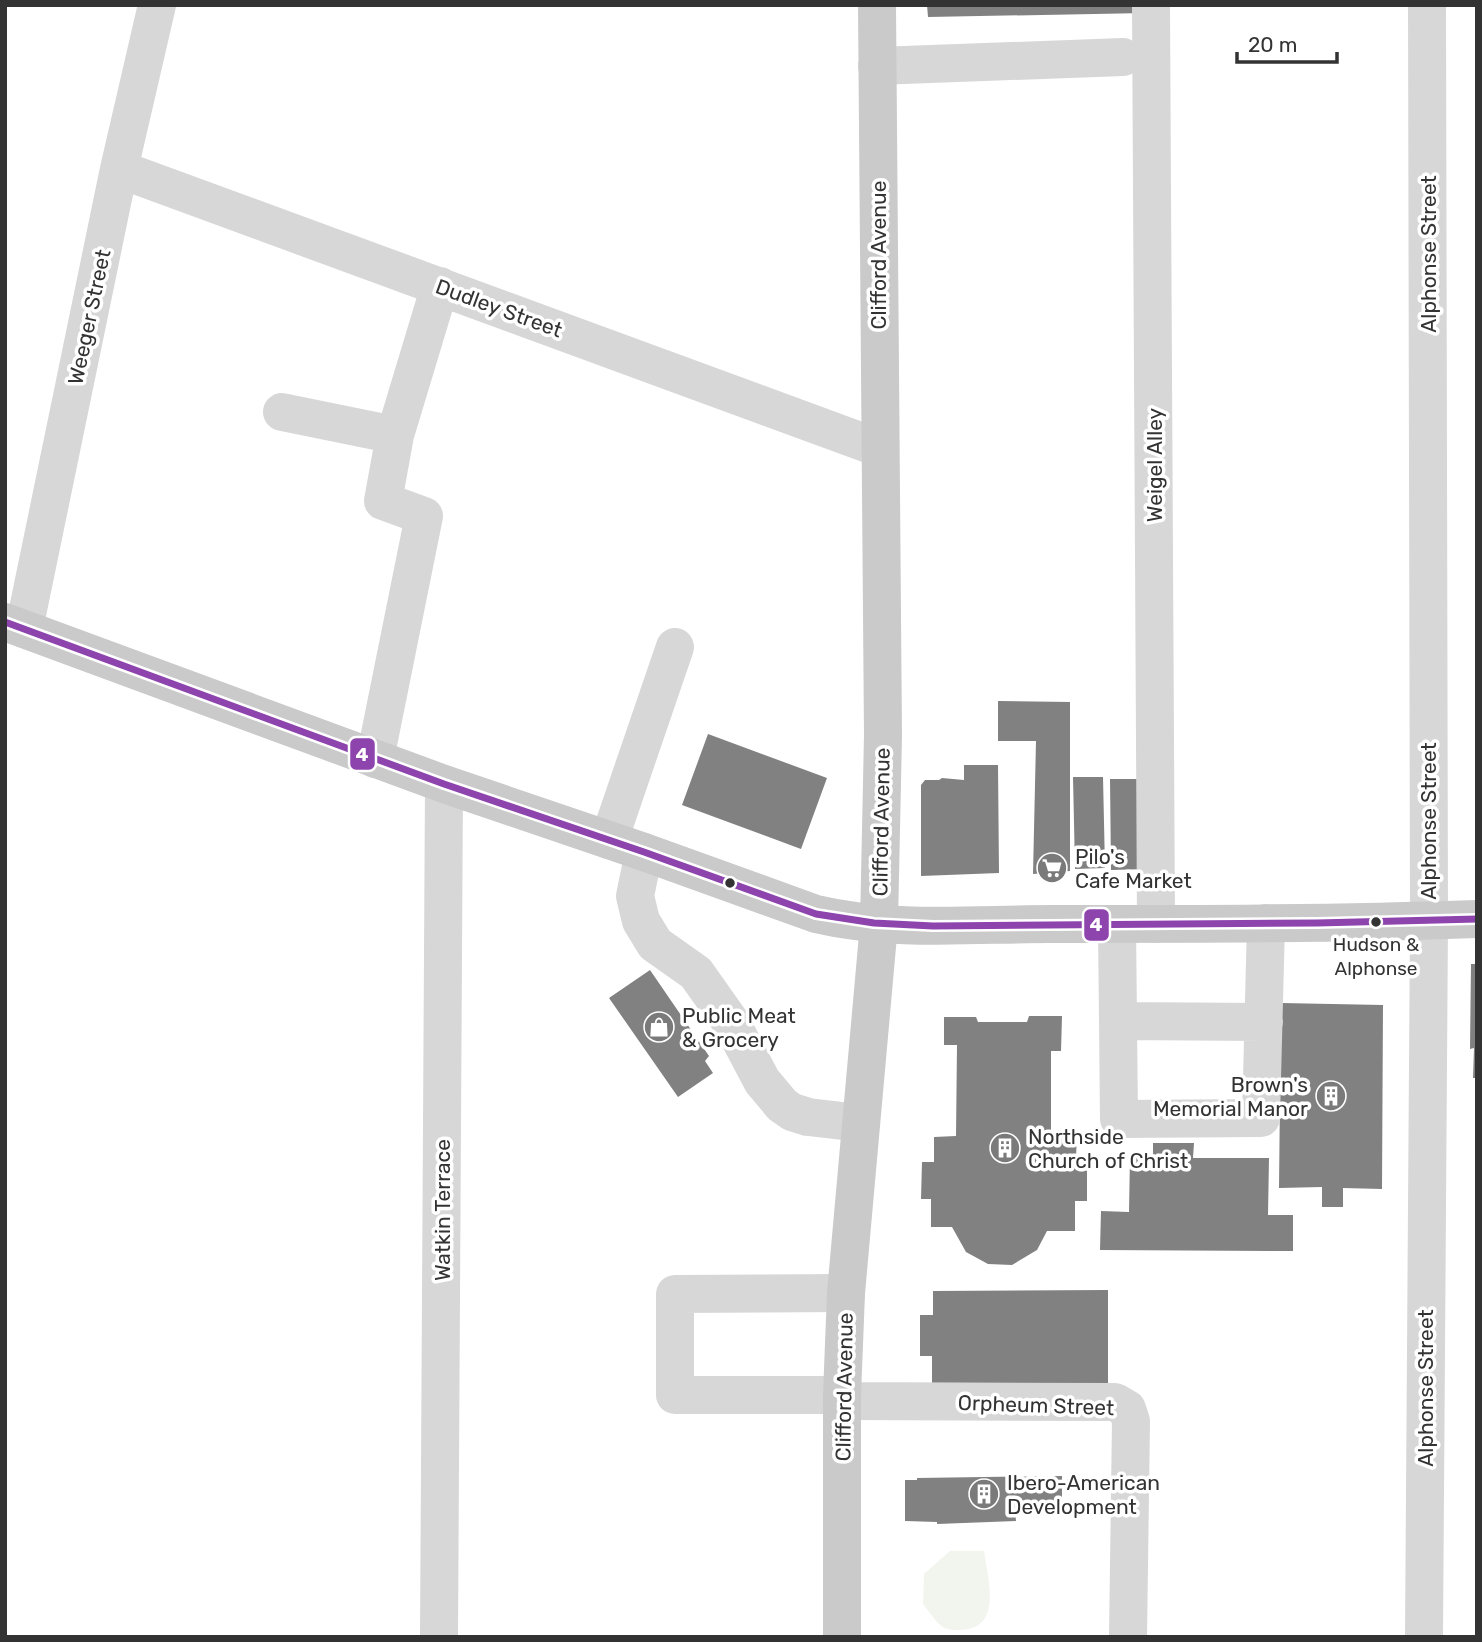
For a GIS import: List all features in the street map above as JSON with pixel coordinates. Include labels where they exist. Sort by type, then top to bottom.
[{"type":"main road","name":"Clifford Avenue","points":[[842,1637],[842,1398],[846,1293],[879,924],[883,735],[877,5]]},
{"type":"main road","points":[[15,625],[444,784],[816,915],[879,924],[1156,924],[1477,919]]},
{"type":"street","name":"Weeger Street","points":[[15,625],[157,5]]},
{"type":"street","name":"Weigel Alley","points":[[1151,5],[1156,924]]},
{"type":"street","name":"Alphonse Street","points":[[1424,1637],[1429,921],[1427,5]]},
{"type":"street","points":[[877,66],[1123,57]]},
{"type":"street","name":"Dudley Street","points":[[119,169],[879,448]]},
{"type":"street","points":[[375,759],[424,516],[383,501],[395,435],[440,286]]},
{"type":"street","points":[[282,412],[395,435]]},
{"type":"street","points":[[675,647],[626,846],[640,921],[655,944],[696,973],[732,1024],[762,1081],[782,1105],[792,1112],[808,1117],[860,1123]]},
{"type":"street","name":"Watkin Terrace","points":[[439,1637],[444,784]]},
{"type":"street","points":[[1117,924],[1119,1118],[1261,1118],[1266,923]]},
{"type":"street","points":[[1118,1021],[1264,1021]]},
{"type":"street","points":[[842,1398],[675,1395],[675,1294],[846,1293]]},
{"type":"street","name":"Orpheum Street","points":[[842,1398],[1115,1402],[1126,1409],[1130,1421],[1128,1637]]},
{"type":"shaded area","points":[[950,1551],[984,1551],[989,1608],[979,1625],[968,1629],[952,1630],[941,1626],[923,1604],[924,1574]]},
{"type":"building","points":[[927,5],[1146,5],[1146,13],[928,17]]},
{"type":"building","points":[[998,701],[1070,702],[1070,871],[1033,874],[1036,741],[998,741]]},
{"type":"building","points":[[708,734],[827,778],[801,849],[682,805]]},
{"type":"building","points":[[964,765],[998,765],[999,873],[921,876],[921,785],[925,780],[942,778],[964,780]]},
{"type":"building","points":[[1073,777],[1103,777],[1105,868],[1075,869]]},
{"type":"building","points":[[1110,779],[1145,779],[1148,869],[1111,870]]},
{"type":"building","points":[[1471,964],[1477,964],[1477,1078],[1473,1078],[1474,1048],[1470,1049]]},
{"type":"building","name":"Public Meat & Grocery","points":[[650,970],[709,1056],[705,1061],[713,1073],[678,1097],[609,998]]},
{"type":"building","name":"Brown's Memorial Manor","points":[[1281,1003],[1383,1005],[1382,1189],[1343,1188],[1343,1207],[1322,1207],[1322,1187],[1279,1188]]},
{"type":"building","name":"Northside Church of Christ","points":[[1029,1016],[1062,1016],[1061,1051],[1051,1051],[1051,1131],[1077,1131],[1076,1159],[1087,1160],[1087,1201],[1075,1201],[1075,1231],[1047,1231],[1037,1250],[1012,1265],[988,1264],[966,1252],[952,1227],[931,1227],[931,1199],[921,1199],[922,1162],[934,1162],[934,1137],[956,1136],[957,1045],[944,1045],[944,1017],[976,1017],[978,1022],[1027,1022]]},
{"type":"building","name":"Brown's Memorial Manor","points":[[1153,1143],[1194,1143],[1193,1158],[1269,1158],[1268,1215],[1293,1215],[1293,1251],[1100,1250],[1101,1211],[1129,1212],[1130,1157],[1153,1157]]},
{"type":"building","points":[[1108,1290],[1108,1383],[932,1384],[932,1356],[920,1356],[920,1315],[933,1315],[933,1291]]},
{"type":"building","name":"Ibero-American Development","points":[[1062,1476],[1062,1508],[1015,1510],[1016,1521],[937,1524],[905,1521],[905,1480]]},
{"type":"transit line","name":"4","points":[[5,622],[444,784],[816,914],[874,923],[933,926],[1477,919]]},
{"type":"place","name":"Pilo's Cafe Market","points":[[1052,868]]},
{"type":"place","name":"Hudson & Alphonse","points":[[1376,922]]},
{"type":"place","name":"Public Meat & Grocery","points":[[659,1027]]},
{"type":"place","name":"Brown's Memorial Manor","points":[[1331,1096]]},
{"type":"place","name":"Northside Church of Christ","points":[[1005,1148]]},
{"type":"place","name":"Ibero-American Development","points":[[984,1494]]}]
